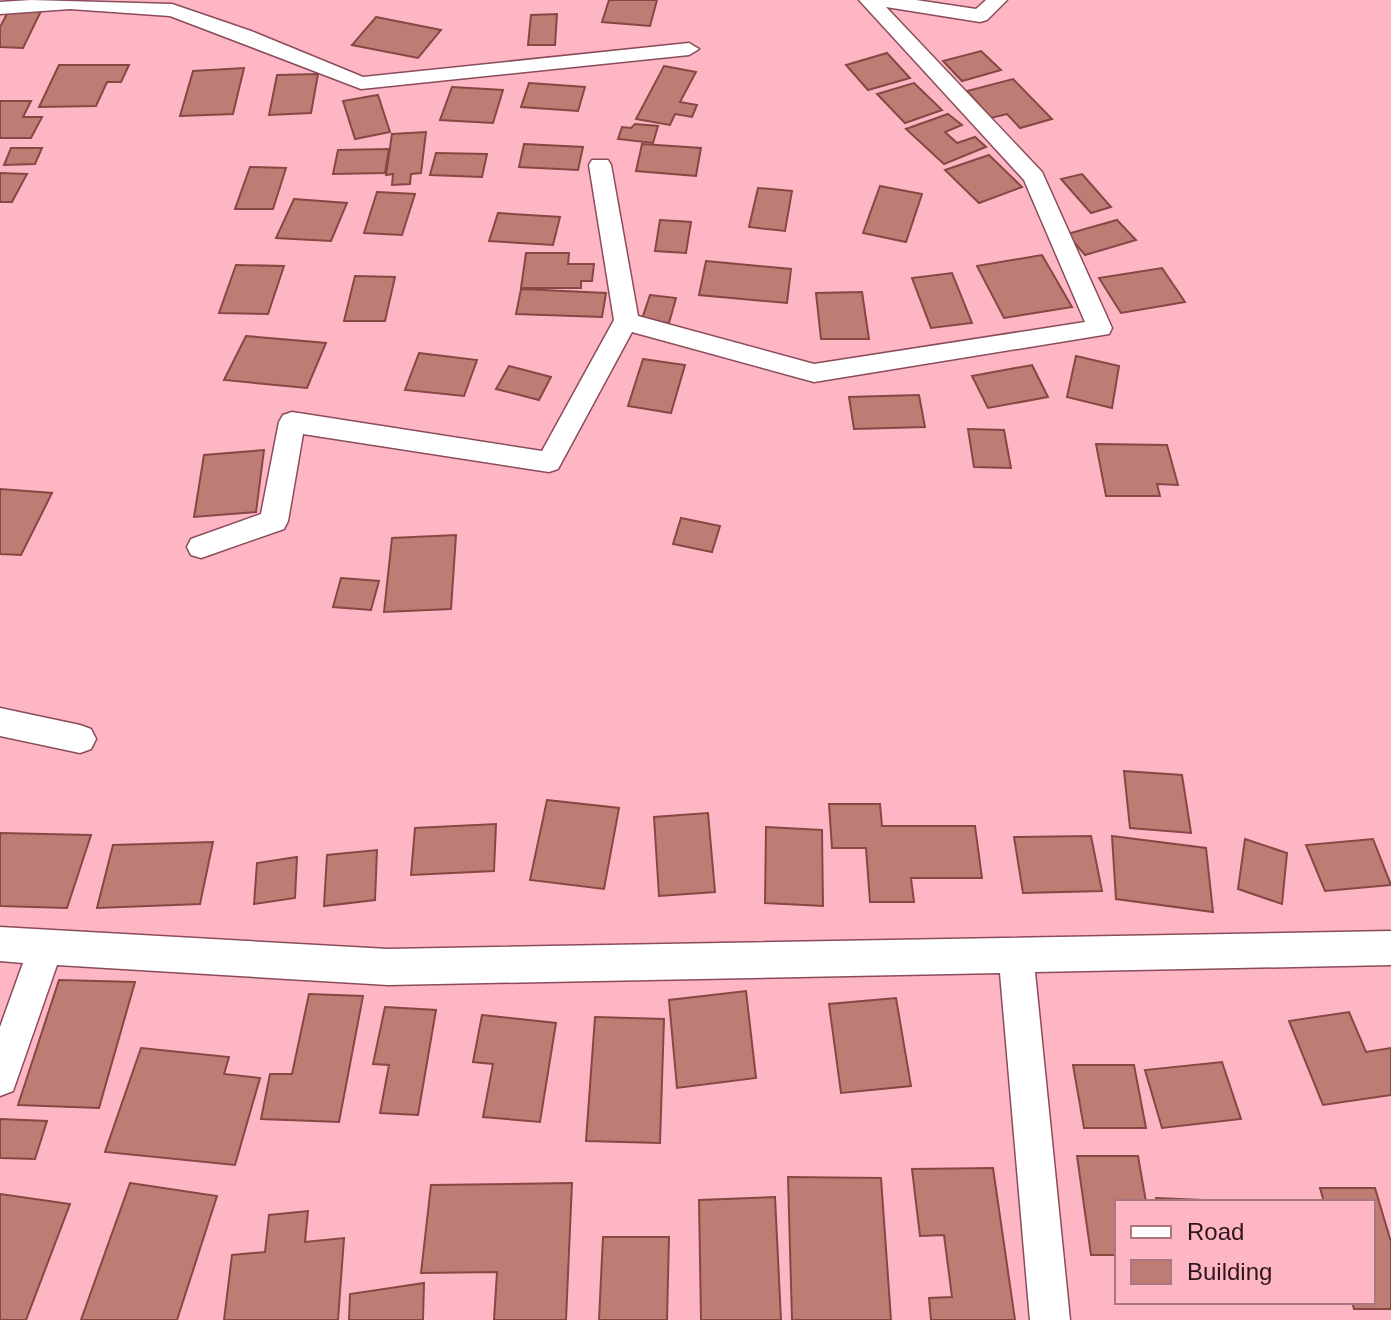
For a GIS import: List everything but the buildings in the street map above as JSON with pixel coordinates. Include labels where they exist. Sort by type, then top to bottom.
[{"type":"street","points":[[627,322],[814,373],[1100,328],[1034,177],[869,0]]},
{"type":"street","points":[[880,0],[980,16],[997,0]]},
{"type":"street","points":[[0,8],[70,3],[172,10],[244,35],[361,83],[689,49]]},
{"type":"street","points":[[600,165],[627,322]]},
{"type":"street","points":[[201,547],[274,521],[292,422],[549,462],[618,332],[627,322]]},
{"type":"street","points":[[0,722],[80,739]]},
{"type":"street","points":[[0,944],[388,967],[1391,948]]},
{"type":"street","points":[[0,1078],[46,947]]},
{"type":"street","points":[[1016,955],[1050,1320]]}]
